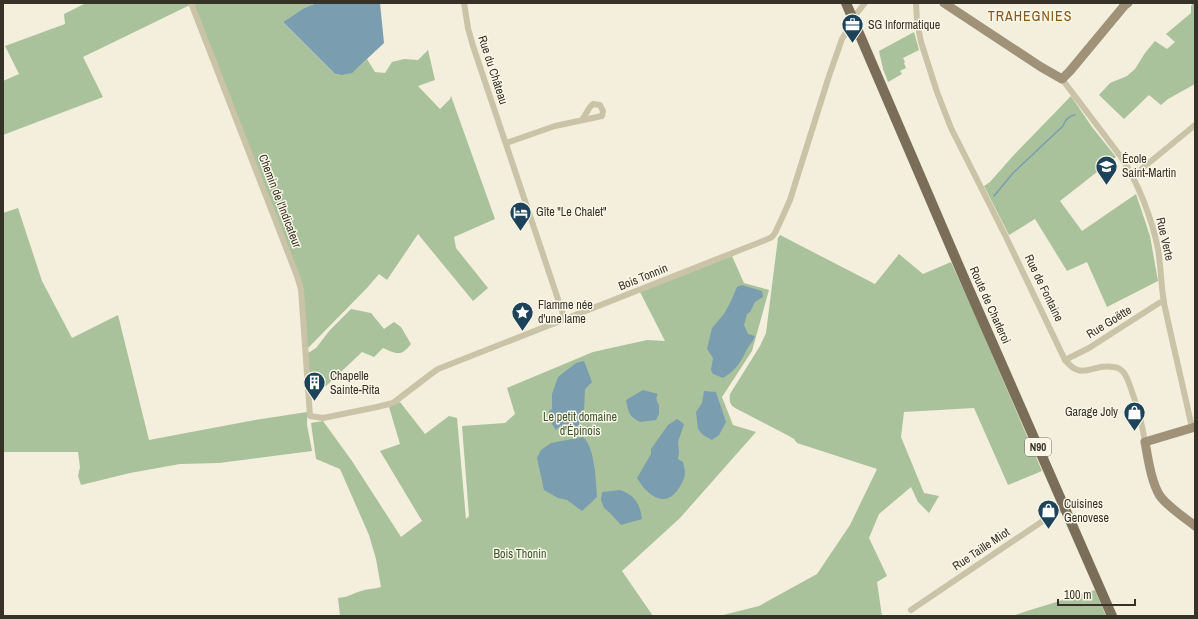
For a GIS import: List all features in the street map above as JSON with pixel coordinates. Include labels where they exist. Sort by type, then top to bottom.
[{"type":"main road","name":"Route de Charleroi","points":[[846,3],[964,278],[1112,616]]},
{"type":"street","name":"Chemin de l'Indicateur","points":[[191,3],[301,289],[310,416]]},
{"type":"street","name":"Rue du Château","points":[[464,3],[468,28],[473,46],[565,320]]},
{"type":"street","name":"Bois Tonnin","points":[[310,416],[323,418],[377,408],[393,403],[438,369],[772,237],[790,200],[842,39],[865,3]]},
{"type":"street","name":"Rue de Fontaine","points":[[916,3],[917,21],[921,42],[937,92],[951,128],[1006,237],[1065,360]]},
{"type":"street","points":[[944,3],[1041,67],[1062,79],[1128,3]]},
{"type":"street","name":"Rue Verte","points":[[1062,79],[1121,156],[1133,176],[1154,229],[1164,302],[1194,427]]},
{"type":"street","points":[[506,143],[555,126],[582,120]]},
{"type":"street","points":[[1133,176],[1195,125]]},
{"type":"street","name":"Rue Goëtte","points":[[1065,360],[1089,348],[1159,303],[1164,302]]},
{"type":"street","points":[[1065,360],[1072,367],[1081,371],[1108,366],[1122,370],[1137,405],[1151,474],[1157,490],[1165,502],[1195,526]]},
{"type":"street","points":[[1145,442],[1194,427]]},
{"type":"street","name":"Rue Taille Miot","points":[[911,610],[1065,506]]},
{"type":"green space","points":[[86,3],[189,3],[190,5],[83,57],[103,97],[3,135],[3,81],[19,74],[5,46],[65,24],[64,14]]},
{"type":"green space","points":[[193,3],[317,3],[304,8],[283,22],[335,74],[341,75],[350,73],[367,59],[375,72],[385,73],[392,62],[404,59],[418,60],[428,50],[435,80],[418,86],[440,109],[451,96],[495,219],[454,237],[456,248],[488,288],[473,301],[418,234],[387,280],[379,274],[307,349],[303,295]]},
{"type":"green space","points":[[1195,3],[1195,84],[1168,99],[1161,105],[1149,95],[1124,119],[1099,95],[1110,83],[1127,76],[1135,69],[1155,41],[1167,49],[1175,42],[1166,34],[1191,13],[1191,6]]},
{"type":"green space","points":[[914,32],[919,50],[903,58],[906,68],[900,71],[902,74],[888,82],[879,51]]},
{"type":"green space","points":[[1071,96],[1092,127],[1116,157],[1060,201],[1082,231],[1136,194],[1150,236],[1158,281],[1107,307],[1087,262],[1067,271],[1035,219],[1009,235],[984,186],[990,182]]},
{"type":"green space","points":[[18,208],[42,281],[72,338],[118,315],[149,440],[307,412],[307,425],[312,451],[219,463],[180,464],[130,473],[81,485],[78,476],[80,467],[78,452],[3,452],[3,213]]},
{"type":"green space","points":[[780,235],[875,284],[899,254],[923,274],[951,262],[1042,471],[1008,485],[974,408],[904,412],[901,437],[924,493],[939,496],[929,513],[918,502],[911,487],[879,514],[869,538],[887,576],[877,582],[882,616],[719,616],[759,606],[817,574],[850,525],[877,469],[797,443],[789,436],[737,409],[730,403],[730,394],[760,346],[766,333],[778,238]]},
{"type":"green space","points":[[732,256],[744,283],[769,290],[752,351],[722,397],[733,425],[756,432],[680,518],[622,571],[653,616],[340,616],[338,598],[363,590],[381,587],[376,559],[369,535],[340,469],[316,459],[311,423],[323,421],[352,461],[401,537],[422,521],[380,451],[400,444],[389,407],[400,402],[425,434],[449,416],[457,418],[466,519],[469,516],[462,426],[505,423],[515,414],[507,388],[593,352],[647,340],[665,341],[640,292]]},
{"type":"green space","points":[[351,309],[371,313],[384,329],[394,322],[401,327],[411,344],[401,353],[395,353],[383,348],[374,357],[362,352],[326,386],[310,390],[308,353],[316,348],[330,330]]},
{"type":"green space","points":[[1095,590],[1106,616],[1012,616],[1027,611]]},
{"type":"water","points":[[317,3],[380,3],[384,43],[352,73],[342,75],[335,74],[283,22],[304,8]]},
{"type":"water","points":[[742,285],[762,291],[763,297],[755,302],[750,312],[747,314],[744,325],[748,334],[755,336],[738,365],[723,378],[713,374],[711,370],[713,358],[707,349],[712,328],[724,314],[737,287]]},
{"type":"water","points":[[584,361],[592,382],[585,389],[584,411],[579,418],[579,430],[564,431],[562,430],[561,425],[556,430],[552,424],[549,411],[552,409],[552,394],[558,377],[576,363]]},
{"type":"water","points":[[643,390],[658,394],[656,398],[659,405],[659,414],[656,420],[640,422],[630,413],[626,400]]},
{"type":"water","points":[[704,391],[716,392],[726,422],[719,435],[712,440],[703,435],[698,429],[696,412],[702,403]]},
{"type":"water","points":[[677,419],[684,424],[678,442],[678,459],[683,462],[685,475],[674,495],[662,499],[656,498],[646,490],[637,478],[651,454],[651,449],[668,425]]},
{"type":"water","points":[[583,437],[590,448],[592,456],[597,497],[582,511],[567,500],[558,498],[544,490],[537,458],[541,450],[551,443]]},
{"type":"water","points":[[620,490],[633,497],[640,509],[642,519],[621,525],[604,508],[601,500],[602,492]]},
{"type":"waterway","points":[[994,196],[1013,173],[1063,126],[1070,116],[1075,115]]},
{"type":"place","name":"SG Informatique","points":[[852,44]]},
{"type":"place","name":"École Saint-Martin","points":[[1106,186]]},
{"type":"place","name":"Gîte \"Le Chalet\"","points":[[521,232]]},
{"type":"place","name":"Flamme née d'une lame","points":[[522,332]]},
{"type":"place","name":"Chapelle Sainte-Rita","points":[[315,402]]},
{"type":"place","name":"Garage Joly","points":[[1134,432]]},
{"type":"place","name":"Cuisines Genovese","points":[[1049,530]]},
{"type":"district","name":"TRAHEGNIES","points":[[1030,16]]},
{"type":"park label","name":"Le petit domaine d'Épinois","points":[[580,424]]},
{"type":"park label","name":"Bois Thonin","points":[[520,554]]}]
